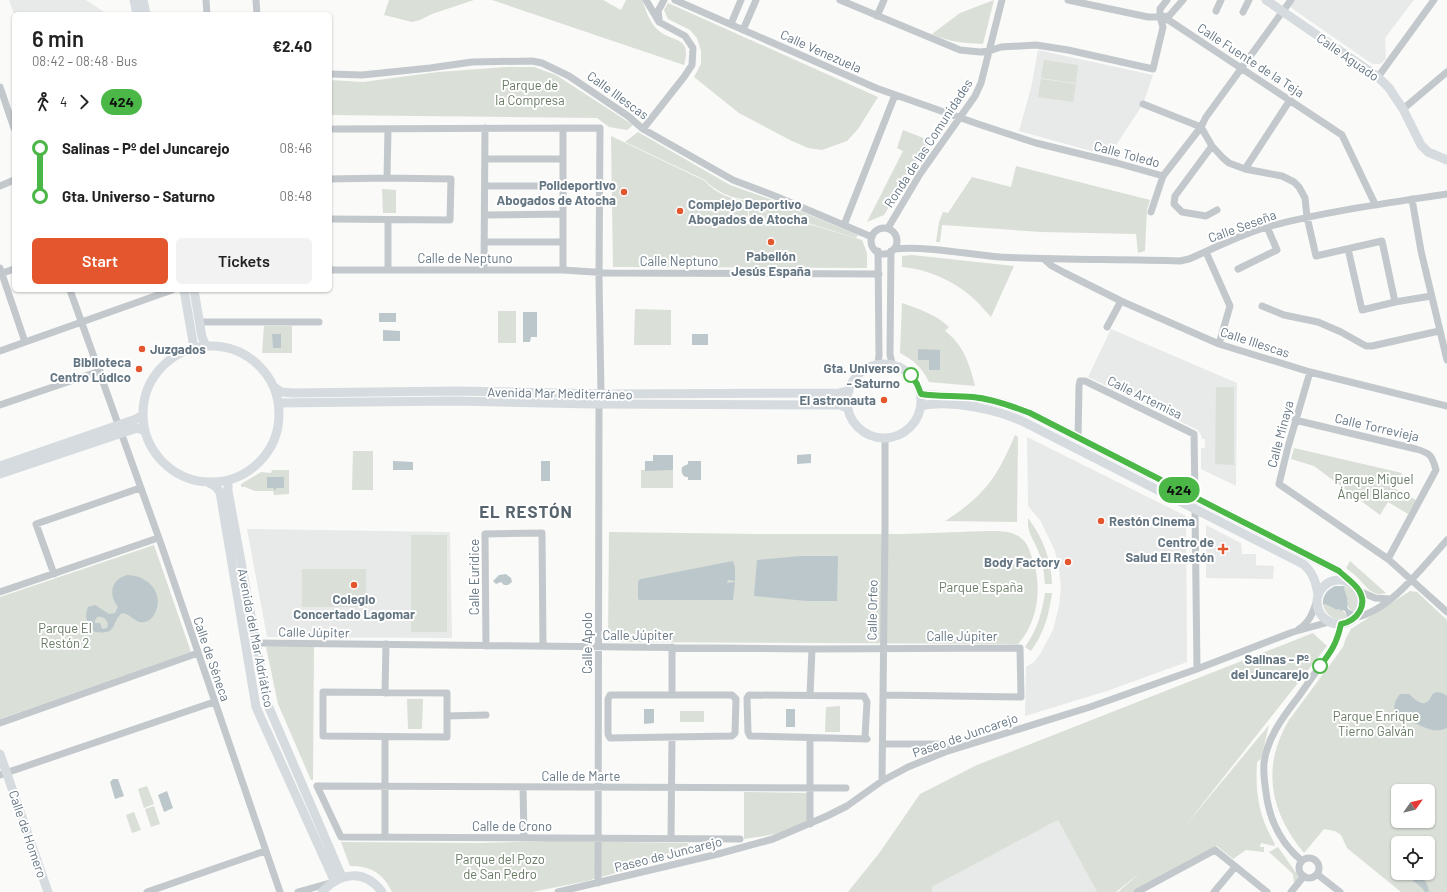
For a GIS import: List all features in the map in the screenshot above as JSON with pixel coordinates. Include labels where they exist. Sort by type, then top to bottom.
[{"type":"street","points":[[134,0],[136,12]]},
{"type":"street","points":[[144,0],[146,12]]},
{"type":"street","points":[[206,0],[207,12]]},
{"type":"street","points":[[256,0],[257,12]]},
{"type":"street","points":[[643,129],[684,77],[692,64],[692,48],[684,36],[659,22],[646,0]]},
{"type":"street","points":[[659,22],[658,11],[664,0]]},
{"type":"street","name":"Calle Venezuela","points":[[675,0],[876,88],[960,118]]},
{"type":"street","points":[[731,24],[741,0]]},
{"type":"street","points":[[743,30],[756,0]]},
{"type":"street","points":[[840,0],[960,50],[980,52],[988,51],[1001,46],[1036,45],[1068,50],[1153,69],[1163,27],[1160,17],[1160,9],[1167,0]]},
{"type":"street","points":[[877,16],[884,0]]},
{"type":"street","name":"Ronda de las Comunidades","points":[[888,228],[920,174],[975,96],[981,83],[1002,0]]},
{"type":"street","name":"Calle Fuente de la Teja","points":[[1068,0],[1148,17],[1160,17],[1170,21],[1290,100],[1342,135],[1375,204]]},
{"type":"street","points":[[1160,17],[1169,16],[1182,0]]},
{"type":"street","points":[[1216,11],[1221,0]]},
{"type":"street","points":[[1243,12],[1249,0]]},
{"type":"street","name":"Calle Aguado","points":[[1266,0],[1378,77],[1389,88],[1403,109],[1421,145],[1428,152],[1447,160]]},
{"type":"street","name":"Calle Toledo","points":[[960,118],[1036,143],[1163,176],[1201,127],[1206,117],[1291,0]]},
{"type":"street","points":[[1378,77],[1434,0]]},
{"type":"street","name":"Calle Illescas","points":[[332,74],[362,75],[472,62],[532,61],[542,63],[569,76],[628,116],[643,129],[733,180],[872,237]]},
{"type":"street","points":[[1403,109],[1447,72]]},
{"type":"street","points":[[0,87],[12,122]]},
{"type":"street","points":[[844,225],[895,95]]},
{"type":"street","points":[[1245,169],[1290,100]]},
{"type":"street","points":[[1143,104],[1201,127],[1212,146],[1229,163],[1245,169],[1282,176],[1300,187],[1305,198],[1307,217],[1316,256],[1382,241],[1395,302]]},
{"type":"street","points":[[484,270],[485,128]]},
{"type":"street","points":[[563,128],[563,270]]},
{"type":"street","points":[[332,129],[600,128],[599,272],[601,394]]},
{"type":"street","points":[[387,178],[388,129]]},
{"type":"street","points":[[1212,146],[1175,196],[1174,204],[1182,212],[1206,216],[1217,210]]},
{"type":"street","points":[[485,159],[562,159]]},
{"type":"street","points":[[1151,212],[1163,176]]},
{"type":"street","points":[[332,179],[451,179],[450,220],[332,219]]},
{"type":"street","points":[[0,186],[12,181]]},
{"type":"street","points":[[485,186],[562,186]]},
{"type":"street","name":"Calle Seseña","points":[[1044,259],[1180,261],[1189,259],[1267,227],[1307,217],[1375,204],[1447,194]]},
{"type":"street","points":[[1412,200],[1431,296],[1447,360]]},
{"type":"street","points":[[485,215],[562,214]]},
{"type":"street","points":[[388,220],[388,270]]},
{"type":"street","points":[[1238,268],[1277,250],[1267,227]]},
{"type":"street","points":[[892,364],[890,354],[893,250],[897,244],[897,238],[894,232],[888,228],[878,230],[872,237],[873,246],[878,251],[884,253],[893,250],[913,247],[998,256],[1044,259]]},
{"type":"street","points":[[897,238],[913,247]]},
{"type":"street","points":[[485,242],[562,242]]},
{"type":"street","points":[[1348,249],[1362,310],[1395,302],[1431,296]]},
{"type":"street","points":[[878,251],[880,355],[878,364]]},
{"type":"street","points":[[1206,252],[1230,306],[1220,344]]},
{"type":"street","name":"Calle Illescas","points":[[1044,259],[1052,266],[1121,301],[1220,344],[1310,372],[1447,406]]},
{"type":"street","points":[[1065,273],[1066,266],[1070,259]]},
{"type":"street","points":[[12,269],[1,272],[25,342]]},
{"type":"street","name":"Calle de Neptuno","points":[[332,270],[563,270],[599,272]]},
{"type":"street","name":"Calle Neptuno","points":[[599,272],[879,274]]},
{"type":"street","name":"Calle de Séneca","points":[[71,292],[100,371],[280,892]]},
{"type":"street","points":[[0,351],[167,292]]},
{"type":"street","points":[[184,292],[194,348]]},
{"type":"street","points":[[194,292],[202,337],[206,346]]},
{"type":"street","points":[[1107,327],[1121,301]]},
{"type":"street","points":[[1262,306],[1284,316],[1318,322],[1341,332],[1366,346],[1372,346],[1439,331]]},
{"type":"street","points":[[199,322],[318,322]]},
{"type":"street","points":[[206,346],[233,350],[250,359],[264,371],[274,388],[278,403],[279,423],[273,443],[262,460],[246,473],[228,480],[207,482],[186,478],[168,467],[154,451],[145,431],[143,416],[147,391],[152,380],[164,365],[194,348],[206,346]]},
{"type":"street","points":[[878,364],[892,364],[902,368],[911,375],[921,394],[921,406],[913,425],[905,432],[885,438],[876,437],[861,430],[851,416],[847,400],[853,381],[859,373],[868,367],[878,364]]},
{"type":"street","points":[[0,405],[100,371]]},
{"type":"street","name":"Calle Minaya","points":[[1310,372],[1295,420],[1279,484],[1388,560],[1445,607]]},
{"type":"street","name":"Calle Artemisa","points":[[1078,438],[1079,386],[1080,381],[1085,381],[1194,434],[1195,498]]},
{"type":"street","name":"Avenida Mar Mediterráneo","points":[[274,388],[280,392],[293,393],[456,391],[601,394],[839,393],[849,391]]},
{"type":"street","points":[[921,394],[975,397],[1005,404],[1030,413],[1339,571],[1356,588],[1361,597],[1362,604],[1357,617]]},
{"type":"street","name":"Avenida Mar Mediterráneo","points":[[278,403],[456,401],[600,404],[839,405],[848,408]]},
{"type":"street","name":"Calle Apolo","points":[[598,883],[600,404]]},
{"type":"street","points":[[921,406],[929,404],[967,406],[1012,416],[1303,564],[1312,573],[1317,584],[1317,607],[1320,613],[1329,622],[1341,624],[1348,623],[1357,617],[1367,614],[1395,596],[1447,540]]},
{"type":"street","points":[[0,474],[120,429],[143,416]]},
{"type":"street","name":"Calle Torrevieja","points":[[1295,420],[1416,448],[1433,457],[1436,470],[1388,560]]},
{"type":"street","points":[[0,466],[120,429],[137,428],[145,431]]},
{"type":"street","name":"Calle Orfeo","points":[[882,781],[885,438]]},
{"type":"street","name":"Avenida del Mar Adriático","points":[[228,480],[228,491],[267,703],[336,880]]},
{"type":"street","name":"Avenida del Mar Adriático","points":[[207,482],[215,486],[220,492],[256,707],[336,880]]},
{"type":"street","points":[[54,574],[36,524],[140,488]]},
{"type":"street","points":[[1195,508],[1197,670]]},
{"type":"street","name":"Calle Eurídice","points":[[486,646],[485,534],[542,533],[543,646]]},
{"type":"street","points":[[0,592],[158,538]]},
{"type":"street","points":[[1318,597],[1322,588],[1327,583],[1340,579],[1347,581],[1356,588],[1375,598],[1390,598]]},
{"type":"street","name":"Paseo de Juncarejo","points":[[558,892],[773,839],[810,824],[847,806],[882,781],[908,767],[945,752],[1090,707],[1197,670],[1293,632],[1305,626],[1311,617],[1318,597]]},
{"type":"street","name":"Paseo de Juncarejo","points":[[1293,632],[1329,622]]},
{"type":"street","points":[[1302,861],[1284,844],[1272,819],[1265,787],[1264,763],[1274,731],[1334,646],[1339,635],[1341,624]]},
{"type":"street","name":"Calle Júpiter","points":[[256,643],[812,649],[1020,648],[1020,696],[883,695]]},
{"type":"street","points":[[385,693],[386,644]]},
{"type":"street","points":[[672,647],[672,695]]},
{"type":"street","points":[[810,695],[812,649]]},
{"type":"street","points":[[0,723],[198,653]]},
{"type":"street","points":[[323,692],[447,693],[447,716],[447,737],[323,736],[323,692]]},
{"type":"street","points":[[751,694],[810,695],[864,696],[867,702],[865,737],[867,739],[750,736],[748,732],[747,698],[751,694]]},
{"type":"street","points":[[610,695],[672,695],[732,695],[736,699],[735,733],[732,736],[610,738],[608,734],[608,699],[610,695]]},
{"type":"street","points":[[3,774],[214,702]]},
{"type":"street","points":[[447,716],[486,715]]},
{"type":"street","points":[[385,737],[385,837]]},
{"type":"street","points":[[671,838],[672,737]]},
{"type":"street","points":[[810,738],[810,824]]},
{"type":"street","points":[[883,744],[947,744]]},
{"type":"street","name":"Calle de Homero","points":[[0,754],[3,774],[48,892]]},
{"type":"street","name":"Calle de Marte","points":[[317,786],[846,788]]},
{"type":"street","name":"Calle de Crono","points":[[317,786],[340,837],[740,839]]},
{"type":"street","points":[[523,787],[524,837]]},
{"type":"street","points":[[1136,892],[1215,850],[1267,892]]},
{"type":"street","points":[[147,892],[265,851]]},
{"type":"street","points":[[1308,858],[1314,859],[1319,864],[1318,874],[1313,877],[1304,876],[1300,871],[1300,864],[1302,861],[1308,858]]},
{"type":"street","points":[[1214,892],[1235,867]]},
{"type":"street","points":[[1318,874],[1340,892]]},
{"type":"street","points":[[298,892],[353,876],[364,878],[374,883],[382,892]]},
{"type":"street","points":[[1291,892],[1304,876]]},
{"type":"street","points":[[322,892],[336,880]]},
{"type":"shaded area","points":[[9,0],[86,0],[104,12],[13,12]]},
{"type":"shaded area","points":[[1295,0],[1415,0],[1385,38],[1386,59],[1380,64],[1373,64],[1290,7]]},
{"type":"shaded area","points":[[1038,50],[1153,75],[1143,104],[1109,156],[1019,131],[1031,88]]},
{"type":"shaded area","points":[[523,312],[537,312],[537,337],[531,337],[530,342],[523,342]]},
{"type":"shaded area","points":[[379,313],[396,313],[396,322],[379,322]]},
{"type":"shaded area","points":[[1111,329],[1237,383],[1236,486],[1201,469],[1201,448],[1205,448],[1205,439],[1202,439],[1198,430],[1088,377]]},
{"type":"shaded area","points":[[383,330],[400,331],[400,341],[383,341]]},
{"type":"shaded area","points":[[272,334],[281,334],[281,348],[273,348]]},
{"type":"shaded area","points":[[692,334],[708,334],[708,345],[692,345]]},
{"type":"shaded area","points":[[918,349],[940,350],[940,370],[929,370],[929,360],[918,360]]},
{"type":"shaded area","points":[[1027,437],[1186,516],[1187,662],[1107,691],[1025,716],[1026,667],[1034,662],[1040,654],[1053,630],[1059,606],[1061,587],[1055,551],[1040,520],[1028,506]]},
{"type":"shaded area","points":[[811,454],[811,463],[797,464],[797,455]]},
{"type":"shaded area","points":[[653,455],[673,455],[673,470],[645,471],[645,461],[653,461]]},
{"type":"shaded area","points":[[393,461],[413,462],[413,470],[393,470]]},
{"type":"shaded area","points":[[541,461],[550,461],[550,481],[541,481]]},
{"type":"shaded area","points":[[688,461],[701,461],[701,480],[688,480],[688,477],[683,475],[682,467],[688,464]]},
{"type":"shaded area","points":[[267,477],[284,477],[284,488],[276,488],[276,490],[274,490],[274,488],[267,488]]},
{"type":"shaded area","name":"Centro de Salud El Restón","points":[[1206,525],[1241,543],[1242,554],[1256,554],[1256,565],[1274,566],[1273,579],[1206,578]]},
{"type":"shaded area","name":"Colegio Concertado Lagomar","points":[[247,529],[450,532],[452,638],[267,637]]},
{"type":"shaded area","points":[[801,556],[838,556],[837,601],[807,601],[754,596],[757,560]]},
{"type":"shaded area","points":[[733,561],[735,568],[735,581],[728,580],[727,583],[735,582],[733,600],[639,600],[638,598],[638,583],[641,579]]},
{"type":"shaded area","points":[[506,574],[511,578],[512,582],[508,585],[504,585],[501,582],[496,584],[493,581],[499,575]]},
{"type":"shaded area","points":[[127,575],[142,578],[153,587],[158,600],[154,615],[148,621],[138,622],[122,613],[111,630],[108,632],[95,632],[90,627],[86,618],[88,607],[95,605],[109,614],[115,613],[118,607],[112,593],[114,584],[122,577]],"holes":[[[97,617],[107,621],[107,628],[102,629],[100,623],[95,623]]]},
{"type":"shaded area","points":[[1335,586],[1345,586],[1344,588],[1348,600],[1348,609],[1354,612],[1348,617],[1343,610],[1337,610],[1325,604],[1323,605],[1323,599],[1326,594]]},
{"type":"shaded area","points":[[1436,692],[1447,696],[1447,728],[1439,730],[1428,729],[1405,720],[1397,714],[1395,710],[1394,706],[1400,694],[1409,694],[1419,702],[1425,703]]},
{"type":"shaded area","points":[[644,709],[654,709],[654,723],[644,724]]},
{"type":"shaded area","points":[[786,709],[795,709],[795,727],[786,727]]},
{"type":"shaded area","points":[[113,779],[118,779],[124,796],[115,799],[110,782]]},
{"type":"shaded area","points":[[167,791],[173,808],[164,812],[158,795]]},
{"type":"shaded area","points":[[1058,820],[1097,892],[934,892],[932,887]]},
{"type":"shaded area","points":[[1412,880],[1424,880],[1429,891],[1431,891],[1425,892]]},
{"type":"green space","points":[[389,0],[474,0],[412,22],[384,15]]},
{"type":"green space","points":[[492,0],[603,0],[621,10],[626,0],[642,0],[650,19],[656,28],[662,33],[679,41],[686,48],[684,65]]},
{"type":"green space","points":[[994,0],[983,44],[963,43],[938,37],[932,34],[960,13]]},
{"type":"green space","points":[[668,3],[878,97],[858,129],[847,141],[822,150],[808,148],[792,141],[739,113],[694,77],[701,64],[701,51],[697,38],[690,30],[668,19],[664,10]]},
{"type":"green space","points":[[1044,60],[1078,65],[1076,83],[1041,78]]},
{"type":"green space","name":"Parque de la Compresa","points":[[506,67],[534,67],[556,75],[633,125],[627,130],[609,127],[597,118],[332,115],[332,80],[363,82],[438,72]]},
{"type":"green space","points":[[1041,79],[1076,84],[1073,102],[1038,97]]},
{"type":"green space","points":[[903,130],[931,141],[884,215],[867,222],[903,151],[897,148]]},
{"type":"green space","points":[[638,132],[730,185],[778,202],[858,235],[856,238],[795,219],[749,220],[749,200],[725,194],[714,188],[705,180],[625,142]]},
{"type":"green space","name":"Complejo Deportivo Abogados de Atocha","points":[[611,136],[705,181],[713,189],[724,195],[748,201],[748,221],[795,220],[862,240],[867,253],[867,268],[613,267]]},
{"type":"green space","points":[[1016,166],[1150,200],[1147,210],[1145,251],[1138,253],[1136,234],[1041,232],[942,225],[940,242],[936,242],[939,222],[943,212],[948,213],[972,177],[1011,187]]},
{"type":"green space","points":[[382,189],[396,190],[396,213],[383,213]]},
{"type":"green space","points":[[912,255],[1014,266],[991,317],[978,303],[949,281],[921,270],[902,267],[902,256]]},
{"type":"green space","points":[[902,303],[932,315],[944,322],[949,327],[945,331],[957,342],[965,356],[971,370],[975,386],[929,382],[917,365],[900,353]]},
{"type":"green space","points":[[635,309],[671,310],[671,345],[634,345]]},
{"type":"green space","points":[[498,311],[516,311],[516,343],[498,343]]},
{"type":"green space","points":[[264,326],[292,326],[292,353],[262,353]]},
{"type":"green space","points":[[1216,387],[1234,387],[1234,465],[1215,464]]},
{"type":"green space","points":[[1015,435],[1018,437],[1017,522],[945,521],[970,503],[988,485],[1002,463]]},
{"type":"green space","name":"Parque Miguel Ángel Blanco","points":[[1294,448],[1402,473],[1394,488],[1416,500],[1408,514],[1388,502],[1380,515],[1314,466],[1291,459]]},
{"type":"green space","points":[[353,451],[373,451],[373,490],[352,490]]},
{"type":"green space","points":[[272,470],[289,470],[289,494],[274,495],[273,491],[255,491],[241,487],[241,484],[261,472],[271,473]]},
{"type":"green space","points":[[641,470],[673,470],[673,488],[641,488]]},
{"type":"green space","points":[[1028,518],[1038,533],[1048,557],[1052,584],[1045,584],[1044,572],[1037,548],[1030,533]]},
{"type":"green space","name":"Parque España","points":[[997,531],[1014,534],[1024,541],[1027,544],[1035,566],[1038,589],[1035,613],[1025,635],[1018,644],[608,642],[609,532],[904,534]]},
{"type":"green space","points":[[411,535],[447,535],[447,632],[411,632]]},
{"type":"green space","name":"Parque El Restón 2","points":[[154,545],[191,652],[0,719],[0,597]]},
{"type":"green space","points":[[1350,561],[1386,593],[1376,594],[1369,590],[1346,568]]},
{"type":"green space","points":[[302,569],[366,569],[366,607],[302,607]]},
{"type":"green space","points":[[1345,586],[1352,590],[1356,597],[1356,608],[1354,612],[1348,606],[1348,600],[1344,588]]},
{"type":"green space","name":"Parque Enrique Tierno Galván","points":[[1410,591],[1417,592],[1447,620],[1447,892],[1401,892],[1347,848],[1341,835],[1335,831],[1324,829],[1304,853],[1283,822],[1273,789],[1272,772],[1280,738],[1289,720],[1343,647],[1351,629]]},
{"type":"green space","points":[[1045,593],[1052,593],[1049,609],[1043,631],[1031,651],[1025,647],[1033,634],[1038,621]]},
{"type":"green space","points":[[1325,604],[1337,610],[1343,611],[1347,618],[1332,618],[1327,613],[1323,605]]},
{"type":"green space","points":[[1313,633],[1327,646],[1185,826],[1269,725],[1261,759],[1257,762],[1257,785],[1259,805],[1262,815],[1275,844],[1274,846],[1261,843],[1260,847],[1264,847],[1264,852],[1246,850],[1233,859],[1217,846],[1134,892],[1118,892],[1141,872],[1116,892],[1097,892],[1058,820],[932,887],[933,892],[848,892],[880,852],[920,794],[977,765]]},
{"type":"green space","points":[[314,646],[313,780],[311,780],[278,704],[266,647]]},
{"type":"green space","points":[[407,699],[423,699],[422,729],[408,729]]},
{"type":"green space","points":[[840,706],[840,732],[825,732],[826,707]]},
{"type":"green space","points":[[680,711],[704,711],[704,722],[680,722]]},
{"type":"green space","points":[[147,786],[154,804],[144,808],[138,789]]},
{"type":"green space","points":[[744,792],[807,793],[807,822],[776,834],[744,839]]},
{"type":"green space","points":[[154,806],[160,824],[151,827],[145,809]]},
{"type":"green space","points":[[134,812],[141,830],[132,833],[126,815]]},
{"type":"green space","name":"Parque del Pozo de San Pedro","points":[[550,841],[688,843],[687,853],[587,881],[532,892],[392,892],[385,880],[376,872],[364,867],[350,866],[341,842],[480,843]]},
{"type":"green space","points":[[1278,847],[1299,877],[1294,883],[1293,874],[1269,852]]},
{"type":"bus line","name":"424","points":[[911,375],[921,394],[984,398],[1030,413],[1339,571],[1357,587],[1362,604],[1357,617],[1348,623],[1341,624],[1339,635],[1334,646],[1320,666]]},
{"type":"place","name":"Polideportivo Abogados de Atocha","points":[[624,192]]},
{"type":"place","name":"Complejo Deportivo Abogados de Atocha","points":[[680,211]]},
{"type":"place","name":"Pabellón Jesús España","points":[[771,242]]},
{"type":"place","name":"Juzgados","points":[[142,349]]},
{"type":"place","name":"Biblioteca Centro Lúdico","points":[[139,369]]},
{"type":"place","name":"Gta. Universo - Saturno","points":[[911,375]]},
{"type":"place","name":"El astronauta","points":[[884,400]]},
{"type":"place","name":"Restón Cinema","points":[[1101,521]]},
{"type":"place","name":"Centro de Salud El Restón","points":[[1223,549]]},
{"type":"place","name":"Body Factory","points":[[1068,562]]},
{"type":"place","name":"Colegio Concertado Lagomar","points":[[354,585]]},
{"type":"place","name":"Salinas - Pº del Juncarejo","points":[[1320,666]]},
{"type":"district","name":"EL RESTÓN","points":[[526,511]]}]
